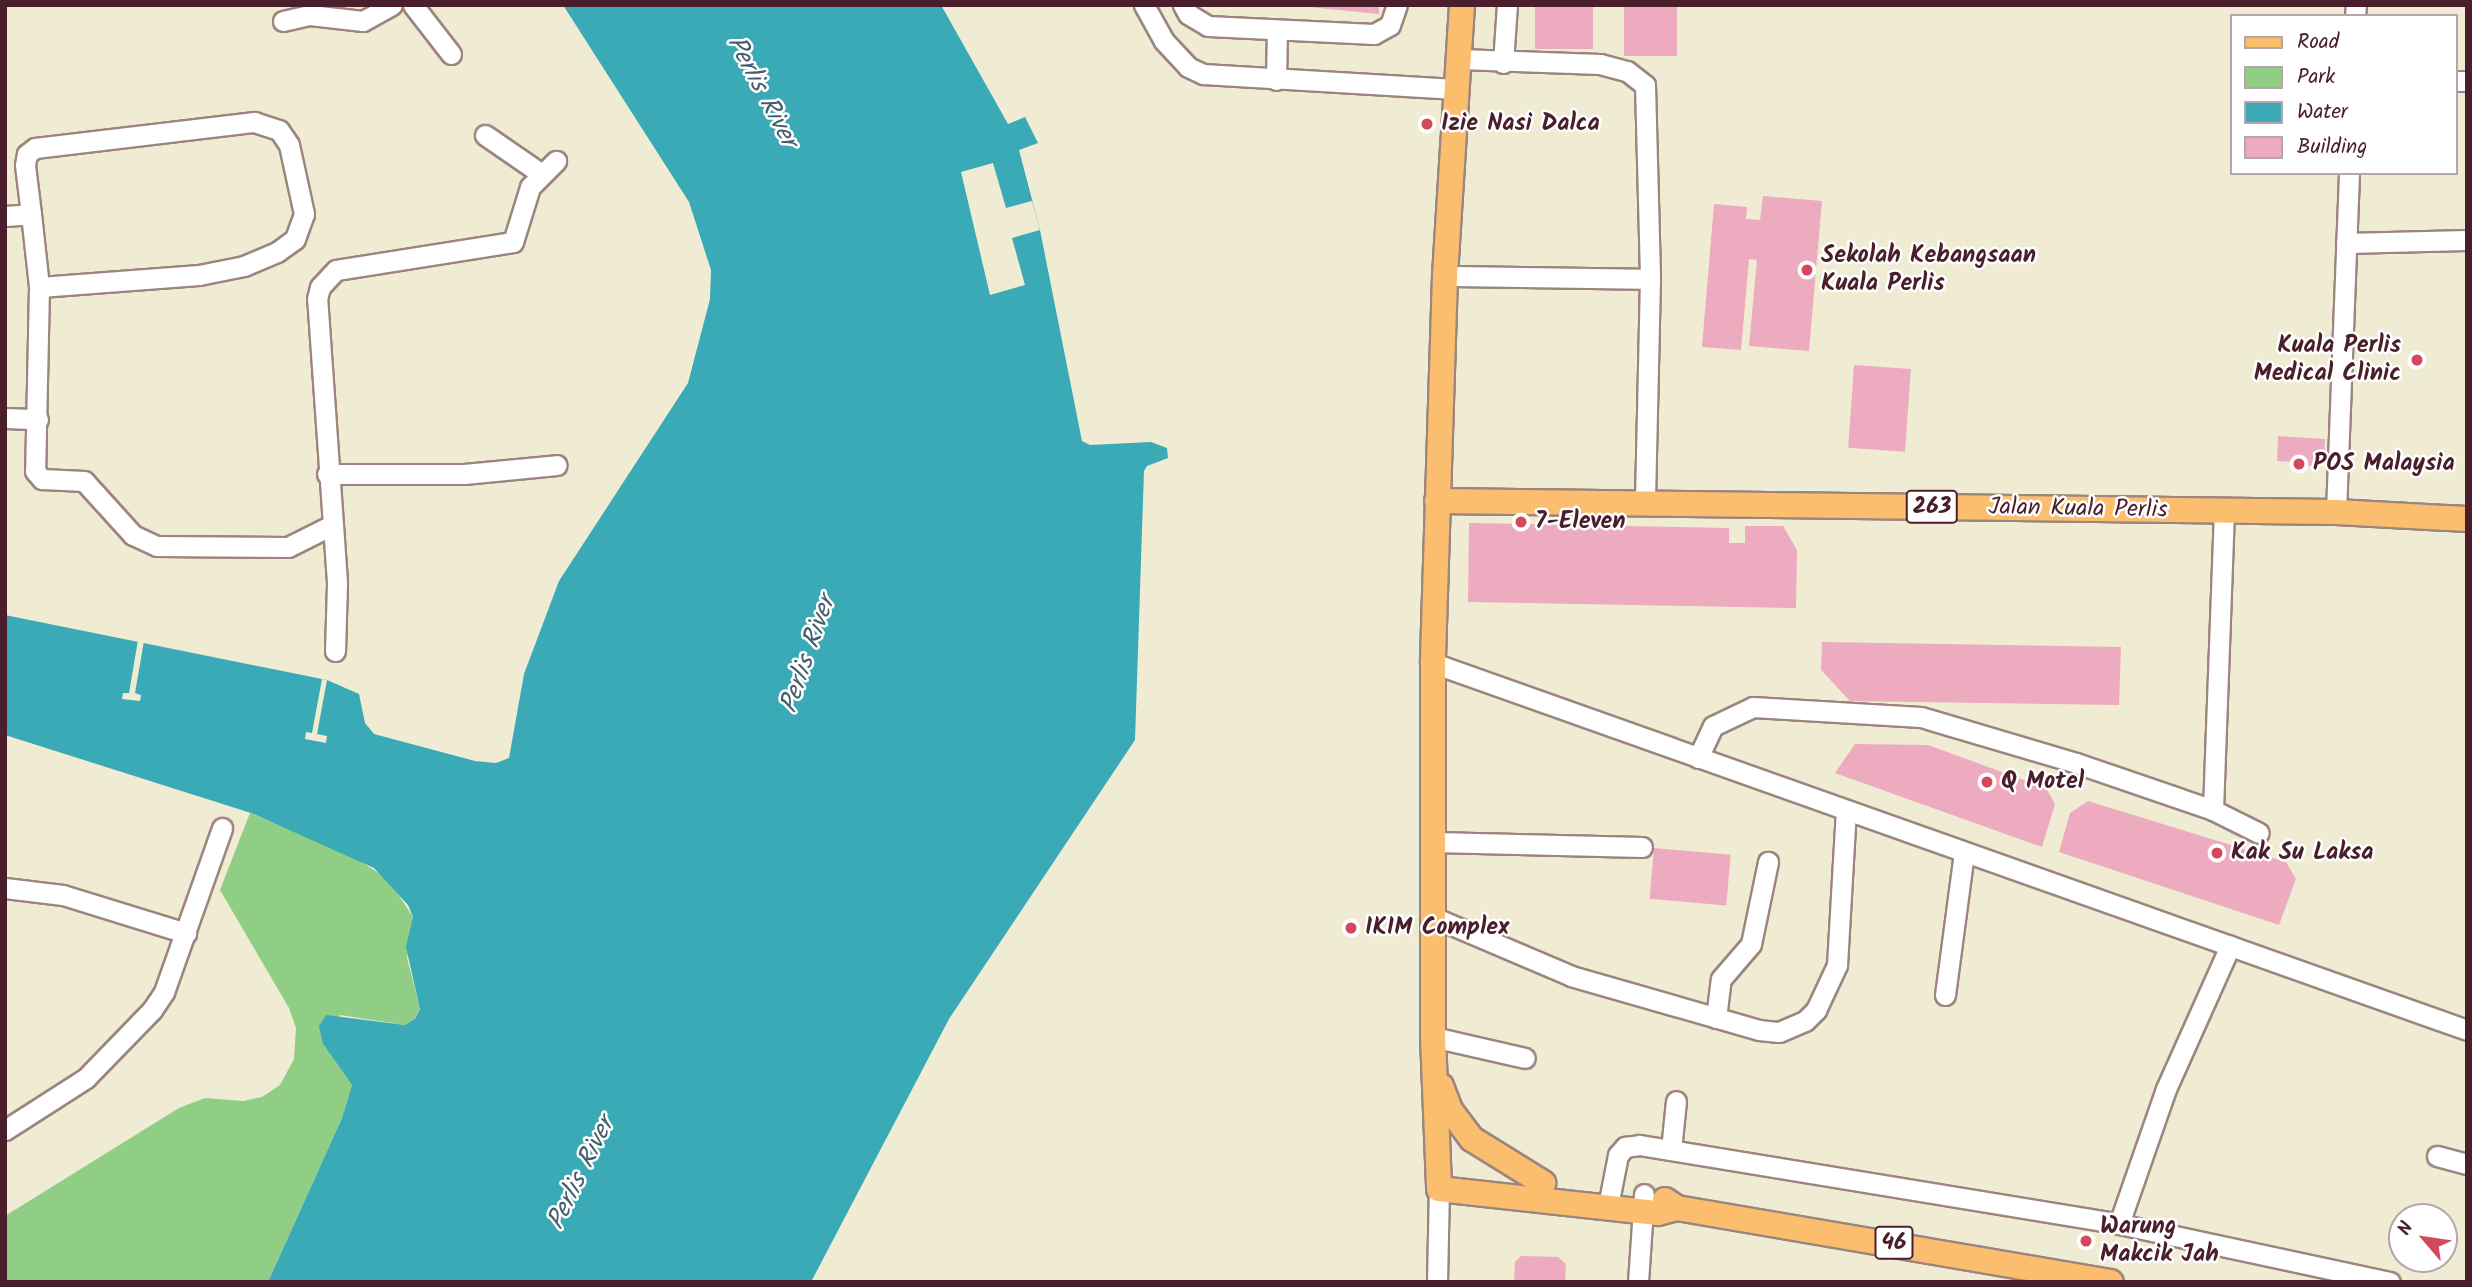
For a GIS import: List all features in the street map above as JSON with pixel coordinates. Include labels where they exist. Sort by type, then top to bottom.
[{"type":"main road","points":[[1439,1181],[1433,1037],[1433,663],[1446,276],[1462,5]]},
{"type":"main road","name":"Jalan Kuala Perlis","points":[[1437,501],[2336,512],[2467,519]]},
{"type":"main road","points":[[1434,1067],[1450,1110],[1472,1139],[1543,1183]]},
{"type":"main road","name":"46","points":[[1439,1181],[1543,1183],[1610,1198]]},
{"type":"main road","name":"46","points":[[1439,1181],[1610,1198],[1677,1208],[2111,1282]]},
{"type":"street","points":[[283,21],[310,15],[363,21],[391,5]]},
{"type":"street","points":[[413,5],[451,54]]},
{"type":"street","points":[[1144,5],[1164,41],[1188,66],[1203,74],[1456,89]]},
{"type":"street","points":[[1184,5],[1188,14],[1208,26],[1374,34],[1390,25],[1397,5]]},
{"type":"street","points":[[1503,63],[1507,5]]},
{"type":"street","points":[[1276,80],[1277,30]]},
{"type":"street","points":[[1460,60],[1600,64],[1627,71],[1645,85],[1650,279],[1645,505]]},
{"type":"street","points":[[39,287],[199,275],[244,266],[295,239],[304,215],[285,137],[271,125],[254,122],[35,148],[27,154],[25,165],[39,287],[38,477],[84,481],[133,535],[157,546],[288,547],[330,526]]},
{"type":"street","points":[[335,651],[337,582],[330,526],[317,299],[327,276],[336,270],[513,242],[530,187],[548,167],[485,135]]},
{"type":"street","points":[[2336,512],[2349,175]]},
{"type":"street","points":[[5,216],[31,214]]},
{"type":"street","points":[[2346,243],[2467,240]]},
{"type":"street","points":[[1446,276],[1650,279]]},
{"type":"street","points":[[5,418],[38,419]]},
{"type":"street","points":[[327,474],[464,474],[557,465]]},
{"type":"street","points":[[2213,810],[2224,511]]},
{"type":"street","points":[[1433,663],[2467,1030]]},
{"type":"street","points":[[1699,758],[1713,726],[1753,707],[1909,716],[1953,724],[2213,810],[2259,833]]},
{"type":"street","points":[[1433,917],[1571,976],[1716,1018],[1779,1032],[1805,1021],[1825,996],[1840,947],[1846,810]]},
{"type":"street","points":[[5,1130],[86,1078],[139,1025],[164,992],[222,828]]},
{"type":"street","points":[[1434,842],[1642,847]]},
{"type":"street","points":[[1945,995],[1964,852]]},
{"type":"street","points":[[1716,1018],[1721,979],[1751,943],[1768,862]]},
{"type":"street","points":[[5,888],[63,895],[186,933]]},
{"type":"street","points":[[2119,1224],[2166,1089],[2230,946]]},
{"type":"street","points":[[1433,1037],[1525,1058]]},
{"type":"street","points":[[1671,1150],[1676,1101]]},
{"type":"street","points":[[1610,1198],[1621,1150],[1639,1145],[2119,1224],[2390,1282]]},
{"type":"street","points":[[2437,1156],[2467,1164]]},
{"type":"street","points":[[1437,1282],[1439,1181]]},
{"type":"street","points":[[1638,1282],[1643,1203]]},
{"type":"green space","points":[[250,813],[352,856],[388,879],[413,917],[407,958],[420,1008],[415,1019],[405,1025],[340,1015],[323,1044],[352,1085],[342,1118],[268,1282],[5,1282],[5,1216],[179,1108],[205,1098],[243,1101],[262,1097],[280,1085],[294,1059],[296,1028],[289,1008],[220,890]]},
{"type":"water","name":"Perlis River","points":[[563,5],[941,5],[1008,124],[1025,117],[1038,143],[1019,150],[1040,230],[1082,441],[1090,445],[1151,442],[1167,448],[1168,458],[1147,466],[1144,471],[1135,740],[949,1019],[811,1282],[268,1282],[342,1118],[352,1085],[323,1044],[319,1026],[326,1015],[405,1025],[415,1019],[420,1009],[406,947],[413,917],[408,905],[374,868],[251,813],[5,735],[5,615],[327,680],[359,694],[365,723],[374,734],[475,761],[496,763],[509,758],[524,674],[559,581],[688,383],[710,299],[711,270],[689,202]]},
{"type":"pier","points":[[993,163],[1006,208],[1032,201],[1040,230],[1012,238],[1025,285],[990,295],[961,172]]},
{"type":"pier","points":[[138,640],[144,641],[135,693],[141,695],[140,701],[122,699],[123,693],[129,693]]},
{"type":"pier","points":[[322,679],[327,680],[317,734],[327,736],[326,743],[305,739],[306,732],[312,733]]},
{"type":"building","points":[[1289,5],[1379,5],[1379,14]]},
{"type":"building","points":[[1535,5],[1593,5],[1593,49],[1535,49]]},
{"type":"building","points":[[1624,5],[1677,5],[1677,56],[1624,56]]},
{"type":"building","points":[[1763,196],[1822,201],[1809,351],[1749,346],[1757,260],[1749,259],[1741,350],[1702,347],[1714,204],[1747,207],[1746,219],[1760,220]]},
{"type":"building","points":[[1854,365],[1911,369],[1905,452],[1848,448]]},
{"type":"building","points":[[2278,436],[2325,439],[2324,464],[2295,468],[2296,462],[2277,461]]},
{"type":"building","points":[[1469,523],[1729,528],[1729,543],[1745,543],[1745,526],[1783,526],[1797,550],[1796,608],[1468,602]]},
{"type":"building","points":[[1822,642],[2121,647],[2119,705],[1850,701],[1821,670]]},
{"type":"building","points":[[1855,744],[1928,745],[2046,788],[2055,804],[2042,847],[1835,773]]},
{"type":"building","points":[[2088,801],[2286,862],[2296,879],[2279,925],[2059,852],[2070,813]]},
{"type":"building","points":[[1654,848],[1731,855],[1726,906],[1650,899]]},
{"type":"building","points":[[1521,1256],[1558,1257],[1566,1264],[1565,1282],[1514,1282],[1515,1262]]},
{"type":"place","name":"Izie Nasi Dalca","points":[[1427,124]]},
{"type":"place","name":"Sekolah Kebangsaan Kuala Perlis","points":[[1807,270]]},
{"type":"place","name":"Kuala Perlis Medical Clinic","points":[[2417,360]]},
{"type":"place","name":"POS Malaysia","points":[[2299,464]]},
{"type":"place","name":"7-Eleven","points":[[1521,522]]},
{"type":"place","name":"Q Motel","points":[[1987,782]]},
{"type":"place","name":"Kak Su Laksa","points":[[2217,853]]},
{"type":"place","name":"IKIM Complex","points":[[1351,928]]},
{"type":"place","name":"Warung Makcik Jah","points":[[2086,1241]]}]
